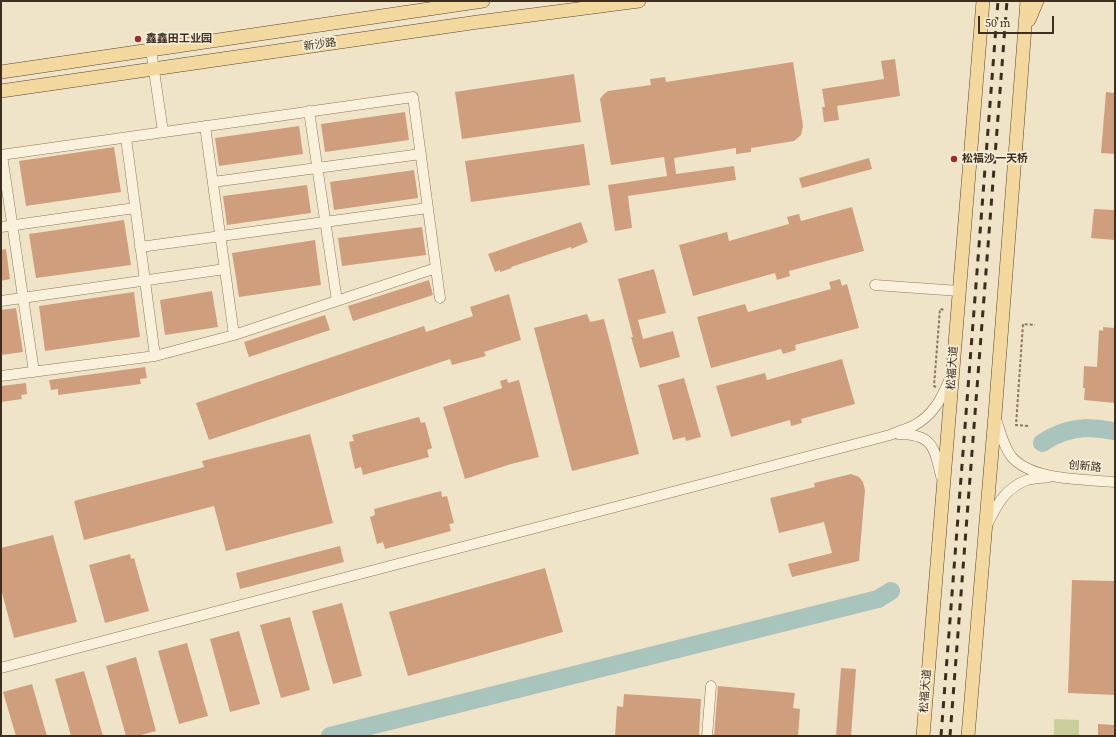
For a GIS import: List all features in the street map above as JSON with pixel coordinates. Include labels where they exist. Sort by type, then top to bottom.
[{"type":"main road","name":"新沙路","points":[[1,72],[482,1]]},
{"type":"main road","name":"新沙路","points":[[1,91],[478,22],[639,1]]},
{"type":"main road","points":[[978,1],[982,23]]},
{"type":"main road","name":"松福大道","points":[[923,736],[952,372],[984,1]]},
{"type":"main road","points":[[968,736],[995,415],[1027,1]]},
{"type":"main road","points":[[1024,32],[1037,1]]},
{"type":"street","points":[[151,50],[163,132]]},
{"type":"street","points":[[34,372],[2,155],[413,96],[440,298]]},
{"type":"street","points":[[309,111],[337,301]]},
{"type":"street","points":[[206,126],[234,335]]},
{"type":"street","points":[[126,138],[155,356]]},
{"type":"street","points":[[213,182],[421,154]]},
{"type":"street","points":[[1,227],[135,208]]},
{"type":"street","points":[[140,247],[428,208]]},
{"type":"street","points":[[1,376],[155,356],[234,335],[436,268]]},
{"type":"street","points":[[1,301],[225,269]]},
{"type":"street","points":[[875,285],[959,291]]},
{"type":"street","points":[[1,668],[890,434],[913,426],[926,417],[935,408],[943,395],[952,372]]},
{"type":"street","name":"创新路","points":[[995,415],[1004,445],[1011,456],[1018,463],[1029,470],[1053,476],[1115,482]]},
{"type":"street","points":[[890,434],[911,434],[919,436],[929,442],[934,449],[937,458],[943,486]]},
{"type":"street","name":"创新路","points":[[985,530],[1004,494],[1028,480],[1053,476]]},
{"type":"street","points":[[707,736],[711,686]]},
{"type":"path","points":[[934,386],[940,309],[945,310]]},
{"type":"path","points":[[1028,426],[1016,425],[1021,351],[1023,324],[1035,325]]},
{"type":"green space","points":[[1054,719],[1079,720],[1079,736],[1054,736]]},
{"type":"building","points":[[895,59],[900,96],[837,106],[839,120],[824,122],[822,107],[825,107],[822,89],[884,79],[881,61]]},
{"type":"building","points":[[793,62],[803,126],[801,135],[794,141],[751,148],[751,152],[736,154],[736,148],[674,158],[676,174],[734,166],[736,180],[628,196],[632,228],[615,231],[608,185],[667,176],[664,157],[611,165],[600,99],[603,95],[608,91],[651,85],[650,79],[665,77],[666,82]]},
{"type":"building","points":[[574,74],[581,122],[462,139],[455,92]]},
{"type":"building","points":[[1106,92],[1115,93],[1115,154],[1101,153]]},
{"type":"building","points":[[405,112],[409,140],[325,152],[321,124]]},
{"type":"building","points":[[299,126],[303,154],[219,166],[215,138]]},
{"type":"building","points":[[584,144],[590,185],[471,202],[465,161]]},
{"type":"building","points":[[114,147],[121,192],[26,206],[19,161]]},
{"type":"building","points":[[869,158],[872,169],[802,188],[799,178]]},
{"type":"building","points":[[414,170],[418,198],[334,210],[330,182]]},
{"type":"building","points":[[307,185],[311,213],[227,225],[223,196]]},
{"type":"building","points":[[852,207],[864,251],[789,271],[790,276],[777,280],[775,273],[693,296],[679,245],[727,232],[729,241],[789,224],[787,217],[799,214],[801,221]]},
{"type":"building","points":[[1094,209],[1115,210],[1115,240],[1091,238]]},
{"type":"building","points":[[124,220],[131,265],[36,278],[29,234]]},
{"type":"building","points":[[581,222],[588,242],[500,272],[500,270],[495,272],[488,254]]},
{"type":"building","points":[[422,227],[426,255],[342,266],[338,238]]},
{"type":"building","points":[[315,240],[321,285],[239,297],[232,253]]},
{"type":"building","points":[[6,249],[10,279],[1,281],[1,250]]},
{"type":"building","points":[[654,269],[666,313],[638,320],[643,339],[673,331],[680,357],[640,368],[631,337],[633,337],[618,279]]},
{"type":"building","points":[[840,279],[842,286],[847,284],[859,328],[795,345],[796,350],[783,354],[781,349],[711,368],[697,317],[745,304],[748,312],[831,289],[829,282]]},
{"type":"building","points":[[429,280],[433,295],[353,321],[348,306]]},
{"type":"building","points":[[212,291],[218,327],[165,335],[160,300]]},
{"type":"building","points":[[134,292],[140,337],[45,351],[39,306]]},
{"type":"building","points":[[509,294],[521,340],[484,352],[486,356],[452,365],[450,359],[209,440],[196,403],[424,326],[426,332],[473,316],[470,307]]},
{"type":"building","points":[[16,308],[23,352],[1,355],[1,310]]},
{"type":"building","points":[[587,314],[590,322],[604,319],[639,454],[572,471],[534,328]]},
{"type":"building","points":[[325,315],[330,330],[249,357],[244,342]]},
{"type":"building","points":[[1103,327],[1115,328],[1115,403],[1084,400],[1084,366],[1097,367],[1099,330],[1103,331]]},
{"type":"building","points":[[842,359],[855,404],[801,419],[802,423],[791,426],[790,420],[731,437],[716,386],[765,373],[767,380]]},
{"type":"building","points":[[145,367],[147,378],[140,379],[141,384],[58,395],[58,389],[51,390],[49,380]]},
{"type":"building","points":[[684,378],[701,437],[686,441],[685,437],[673,440],[658,385]]},
{"type":"building","points":[[507,379],[508,383],[519,380],[539,457],[511,464],[465,479],[443,407],[502,388],[500,381]]},
{"type":"building","points":[[26,383],[27,394],[21,395],[22,399],[1,402],[1,386]]},
{"type":"building","points":[[419,417],[421,423],[425,422],[432,448],[427,450],[429,457],[363,475],[361,467],[355,469],[349,442],[354,441],[352,435]]},
{"type":"building","points":[[310,434],[333,523],[226,551],[214,506],[84,540],[74,501],[204,467],[202,461]]},
{"type":"building","points":[[851,474],[859,477],[863,482],[865,490],[859,561],[792,577],[788,564],[832,553],[824,522],[779,533],[770,498],[815,487],[814,483]]},
{"type":"building","points":[[441,491],[442,497],[447,496],[454,523],[449,524],[451,531],[385,549],[383,542],[377,544],[370,517],[375,515],[374,509]]},
{"type":"building","points":[[53,535],[77,622],[14,638],[1,589],[1,548]]},
{"type":"building","points":[[340,546],[344,562],[240,589],[236,573]]},
{"type":"building","points":[[130,554],[131,559],[134,558],[149,611],[105,623],[89,565]]},
{"type":"building","points":[[545,568],[563,632],[408,676],[389,612]]},
{"type":"building","points":[[1072,580],[1115,581],[1115,695],[1068,693]]},
{"type":"building","points":[[342,603],[362,676],[333,684],[312,611]]},
{"type":"building","points":[[290,617],[310,690],[281,698],[260,625]]},
{"type":"building","points":[[239,631],[260,704],[230,712],[210,639]]},
{"type":"building","points":[[187,643],[208,716],[179,724],[158,651]]},
{"type":"building","points":[[136,657],[156,731],[137,736],[126,736],[106,666]]},
{"type":"building","points":[[841,668],[856,669],[851,736],[836,736]]},
{"type":"building","points":[[84,671],[103,736],[71,736],[55,679]]},
{"type":"building","points":[[32,684],[47,736],[16,736],[3,692]]},
{"type":"building","points":[[718,686],[795,693],[793,708],[800,709],[798,736],[714,736]]},
{"type":"building","points":[[624,694],[701,699],[699,736],[615,736],[617,706],[623,707]]},
{"type":"building","points":[[1098,724],[1115,725],[1115,736],[1098,736]]},
{"type":"waterway","points":[[1042,443],[1063,432],[1086,428],[1115,431]]},
{"type":"waterway","points":[[330,736],[878,599],[891,591]]},
{"type":"railway","points":[[941,736],[998,1]]},
{"type":"railway","points":[[950,736],[1007,1]]},
{"type":"place","name":"鑫鑫田工业园","points":[[138,39]]},
{"type":"place","name":"松福沙一天桥","points":[[954,159]]}]
